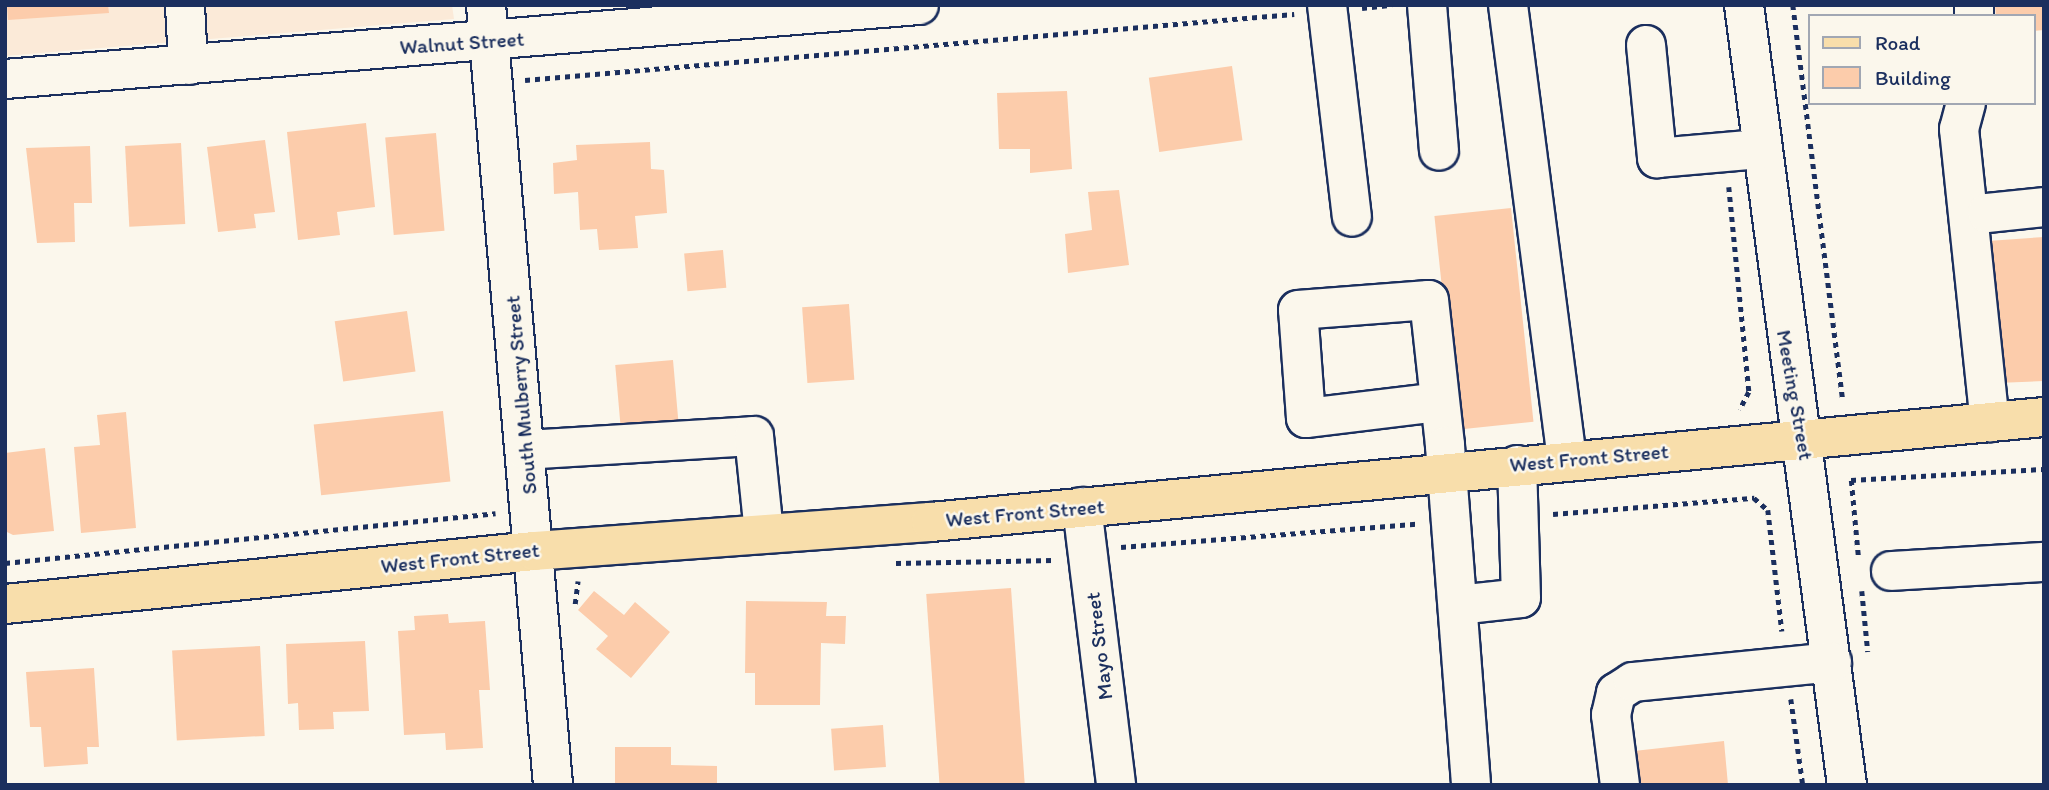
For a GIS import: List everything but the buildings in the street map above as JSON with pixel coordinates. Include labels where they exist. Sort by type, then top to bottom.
[{"type":"main road","name":"West Front Street","points":[[5,604],[534,551],[1082,507],[2044,417]]},
{"type":"street","points":[[185,5],[188,65]]},
{"type":"street","name":"Walnut Street","points":[[5,79],[188,65],[489,23],[919,5]]},
{"type":"street","points":[[1427,5],[1439,151]]},
{"type":"street","points":[[1508,5],[1567,460]]},
{"type":"street","name":"Meeting Street","points":[[1744,5],[1743,150],[1793,404],[1804,438],[1850,659],[1847,785]]},
{"type":"street","points":[[1328,8],[1352,217]]},
{"type":"street","name":"South Mulberry Street","points":[[489,23],[553,785]]},
{"type":"street","points":[[1646,45],[1657,158],[1743,150]]},
{"type":"street","points":[[1965,105],[1959,129],[1990,422]]},
{"type":"street","points":[[1987,212],[2044,207]]},
{"type":"street","points":[[1439,402],[1471,785]]},
{"type":"street","points":[[525,450],[754,436],[765,533]]},
{"type":"street","points":[[1458,605],[1521,598],[1523,516],[1517,465]]},
{"type":"street","name":"Mayo Street","points":[[1082,507],[1116,785]]},
{"type":"street","points":[[1871,572],[2044,562]]},
{"type":"street","points":[[1620,785],[1611,715],[1616,693],[1633,682],[1850,659]]},
{"type":"path","points":[[517,80],[1328,8],[1393,5]]},
{"type":"path","points":[[1793,5],[1839,397],[1848,405]]},
{"type":"path","points":[[1732,419],[1749,392],[1743,150]]},
{"type":"path","points":[[1850,659],[1871,572],[1851,480],[2044,469]]},
{"type":"path","points":[[1523,516],[1754,498]]},
{"type":"path","points":[[5,563],[505,512]]},
{"type":"path","points":[[1110,548],[1449,522]]},
{"type":"path","points":[[883,564],[1049,556],[1058,566]]},
{"type":"path","points":[[578,579],[592,578]]},
{"type":"shaded area","points":[[5,5],[452,5],[454,19],[5,56]]}]
